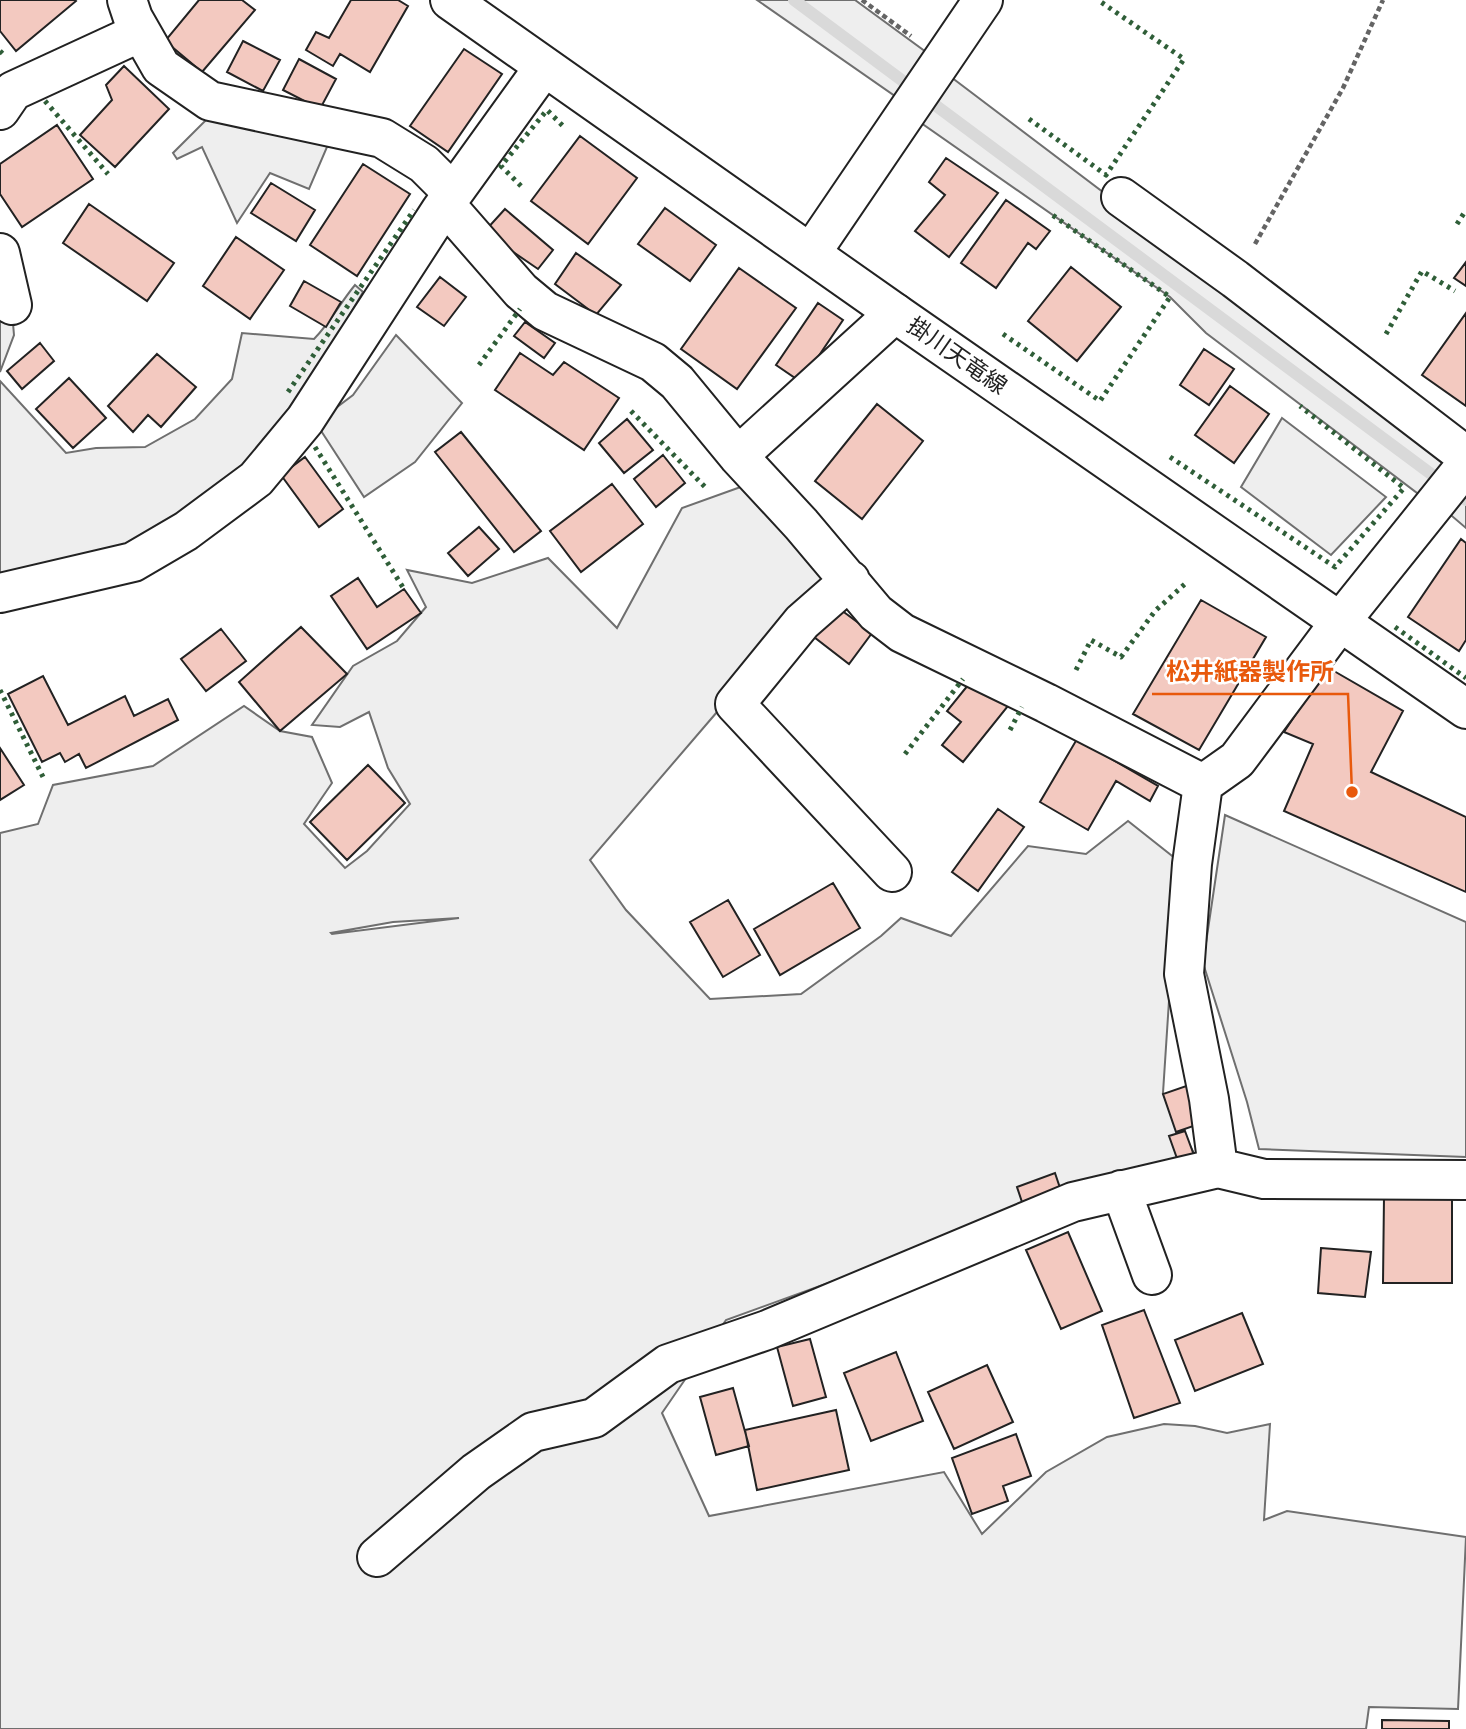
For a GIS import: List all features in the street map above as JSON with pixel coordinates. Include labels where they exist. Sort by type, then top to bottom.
[{"type":"street","name":"掛川天竜線","points":[[450,0],[1466,709]]},
{"type":"street","points":[[811,253],[983,0]]},
{"type":"street","points":[[0,110],[13,91],[134,16],[161,67],[210,101],[383,138],[424,164],[521,291],[545,311],[653,362],[677,382],[876,613],[902,633],[1203,784]]},
{"type":"street","points":[[0,593],[133,562],[186,531],[256,479],[305,420],[449,199],[544,67]]},
{"type":"street","points":[[1121,197],[1235,279],[1465,463],[1340,622],[1237,760],[1203,784],[1192,864],[1184,974],[1209,1099],[1219,1168]]},
{"type":"street","points":[[0,253],[12,305]]},
{"type":"street","points":[[738,456],[895,313]]},
{"type":"street","points":[[850,580],[802,622],[735,704],[892,872]]},
{"type":"street","points":[[377,1557],[477,1472],[533,1432],[594,1418],[668,1364],[767,1330],[1073,1202],[1219,1168],[1264,1179],[1466,1180]]},
{"type":"street","points":[[1121,1190],[1152,1275]]},
{"type":"path","points":[[862,0],[940,63]]},
{"type":"path","points":[[1235,279],[1343,88],[1382,0]]},
{"type":"shaded area","points":[[757,0],[855,0],[926,52],[895,96]]},
{"type":"shaded area","points":[[947,74],[1461,463],[1429,502],[1206,333],[1170,297],[914,118]]},
{"type":"shaded area","points":[[212,114],[330,140],[309,189],[270,173],[237,223],[202,147],[177,159],[173,153]]},
{"type":"shaded area","points":[[0,252],[7,252],[14,335],[0,372]]},
{"type":"shaded area","points":[[355,285],[363,292],[268,456],[157,536],[0,581],[0,381],[66,453],[96,448],[145,447],[195,419],[232,379],[242,333],[314,339]]},
{"type":"shaded area","points":[[396,335],[462,403],[415,462],[364,497],[316,423],[353,395]]},
{"type":"shaded area","points":[[1282,418],[1386,497],[1331,555],[1241,487]]},
{"type":"shaded area","points":[[749,484],[830,569],[717,712],[590,860],[626,910],[710,999],[801,994],[881,936],[901,918],[951,936],[1028,846],[1086,854],[1128,821],[1181,863],[1163,1093],[1199,1163],[1068,1196],[726,1320],[662,1413],[709,1516],[944,1472],[982,1534],[1046,1472],[1107,1437],[1164,1424],[1195,1426],[1227,1433],[1270,1424],[1264,1520],[1287,1511],[1466,1537],[1458,1709],[1369,1707],[1366,1729],[0,1729],[0,833],[38,824],[53,785],[153,766],[244,706],[280,731],[312,737],[332,783],[304,824],[345,868],[367,851],[410,804],[388,768],[369,712],[340,727],[312,725],[353,666],[397,641],[426,607],[407,570],[472,583],[548,558],[617,628],[682,508]],"holes":[[[459,918],[332,934],[393,922]]]},
{"type":"shaded area","points":[[1466,488],[1466,528],[1446,511]]},
{"type":"shaded area","points":[[1225,815],[1466,922],[1466,1157],[1259,1149],[1203,963]]},
{"type":"building","points":[[0,0],[76,1],[16,51],[0,31]]},
{"type":"building","points":[[199,0],[242,0],[255,10],[202,72],[165,41]]},
{"type":"building","points":[[351,0],[398,0],[408,6],[370,72],[340,54],[333,66],[306,50],[316,32],[329,38]]},
{"type":"building","points":[[243,41],[280,60],[263,91],[227,72]]},
{"type":"building","points":[[464,49],[502,74],[448,152],[410,126]]},
{"type":"building","points":[[299,59],[336,79],[320,109],[283,90]]},
{"type":"building","points":[[124,66],[169,109],[115,167],[80,135],[112,100],[106,85]]},
{"type":"building","points":[[57,125],[93,179],[22,227],[0,194],[0,164]]},
{"type":"building","points":[[580,136],[637,178],[588,244],[531,201]]},
{"type":"building","points":[[946,158],[998,193],[949,257],[915,231],[945,195],[929,182]]},
{"type":"building","points":[[363,164],[410,194],[357,276],[310,245]]},
{"type":"building","points":[[271,183],[315,210],[296,241],[251,213]]},
{"type":"building","points":[[1006,200],[1050,231],[1036,249],[1028,243],[996,288],[961,263]]},
{"type":"building","points":[[89,204],[174,263],[147,301],[63,243]]},
{"type":"building","points":[[665,208],[716,245],[690,281],[638,244]]},
{"type":"building","points":[[505,209],[553,250],[538,269],[484,232]]},
{"type":"building","points":[[236,237],[284,270],[250,319],[203,286]]},
{"type":"building","points":[[576,253],[621,285],[596,315],[555,284]]},
{"type":"building","points":[[1466,262],[1466,286],[1454,278]]},
{"type":"building","points":[[1071,267],[1121,307],[1077,361],[1028,321]]},
{"type":"building","points":[[739,268],[796,308],[737,389],[681,349]]},
{"type":"building","points":[[440,277],[466,297],[444,326],[417,307]]},
{"type":"building","points":[[304,281],[341,302],[326,327],[290,306]]},
{"type":"building","points":[[818,303],[843,320],[801,382],[776,365]]},
{"type":"building","points":[[1466,313],[1466,406],[1422,375]]},
{"type":"building","points":[[525,322],[555,343],[544,358],[514,336]]},
{"type":"building","points":[[40,343],[54,361],[22,389],[7,371]]},
{"type":"building","points":[[1204,349],[1234,369],[1209,405],[1180,385]]},
{"type":"building","points":[[520,353],[553,375],[564,362],[619,398],[584,450],[495,390]]},
{"type":"building","points":[[157,354],[196,387],[161,427],[148,415],[133,432],[108,406]]},
{"type":"building","points":[[69,378],[106,418],[73,448],[36,409]]},
{"type":"building","points":[[1230,386],[1269,414],[1234,463],[1195,435]]},
{"type":"building","points":[[877,404],[923,441],[862,519],[815,481]]},
{"type":"building","points":[[627,419],[653,450],[624,473],[599,443]]},
{"type":"building","points":[[461,432],[541,531],[514,552],[435,452]]},
{"type":"building","points":[[663,455],[685,483],[656,507],[634,479]]},
{"type":"building","points":[[305,457],[343,509],[319,527],[281,475]]},
{"type":"building","points":[[612,484],[643,524],[581,572],[550,531]]},
{"type":"building","points":[[479,527],[499,549],[468,576],[448,553]]},
{"type":"building","points":[[1461,539],[1466,543],[1466,640],[1459,651],[1408,617]]},
{"type":"building","points":[[358,578],[377,607],[404,589],[421,613],[367,649],[331,596]]},
{"type":"building","points":[[1201,600],[1266,637],[1199,750],[1133,714]]},
{"type":"building","points":[[837,607],[872,633],[849,664],[814,637]]},
{"type":"building","points":[[301,627],[347,674],[280,731],[239,682]]},
{"type":"building","points":[[221,629],[246,661],[206,691],[181,659]]},
{"type":"building","points":[[1327,667],[1403,711],[1371,772],[1466,817],[1466,892],[1284,811],[1313,744],[1284,732]]},
{"type":"building","points":[[977,674],[1012,701],[963,762],[942,745],[961,722],[947,711]]},
{"type":"building","points":[[43,676],[68,725],[125,696],[134,716],[168,699],[178,720],[86,768],[79,754],[65,762],[60,753],[42,762],[8,694]]},
{"type":"building","points":[[1077,739],[1158,786],[1150,801],[1116,781],[1088,830],[1040,802]]},
{"type":"building","points":[[0,748],[24,785],[0,800]]},
{"type":"building","points":[[368,765],[405,803],[347,860],[310,822]]},
{"type":"building","points":[[998,809],[1024,827],[978,891],[952,872]]},
{"type":"building","points":[[833,883],[860,928],[780,975],[754,929]]},
{"type":"building","points":[[728,900],[760,955],[723,977],[690,922]]},
{"type":"building","points":[[1195,1083],[1208,1121],[1176,1132],[1163,1094]]},
{"type":"building","points":[[1185,1131],[1195,1158],[1179,1164],[1169,1136]]},
{"type":"building","points":[[1055,1173],[1062,1194],[1024,1208],[1017,1187]]},
{"type":"building","points":[[1384,1197],[1452,1197],[1452,1283],[1383,1283]]},
{"type":"building","points":[[1068,1232],[1102,1311],[1061,1329],[1026,1250]]},
{"type":"building","points":[[1321,1248],[1371,1252],[1365,1297],[1318,1293]]},
{"type":"building","points":[[1144,1310],[1180,1403],[1134,1418],[1102,1325]]},
{"type":"building","points":[[1242,1313],[1263,1364],[1195,1391],[1175,1340]]},
{"type":"building","points":[[810,1339],[826,1397],[793,1406],[777,1347]]},
{"type":"building","points":[[896,1352],[923,1421],[871,1441],[844,1373]]},
{"type":"building","points":[[987,1365],[1013,1422],[954,1449],[928,1392]]},
{"type":"building","points":[[733,1388],[749,1446],[716,1455],[700,1397]]},
{"type":"building","points":[[836,1410],[849,1470],[757,1490],[745,1430]]},
{"type":"building","points":[[1016,1434],[1031,1476],[1003,1486],[1008,1501],[972,1514],[952,1458]]},
{"type":"building","points":[[1382,1720],[1449,1721],[1449,1729],[1382,1729]]},
{"type":"waterway","points":[[794,0],[1466,500]]},
{"type":"hedge","points":[[1029,119],[1106,175],[1184,59],[1098,0]]},
{"type":"hedge","points":[[0,51],[5,56]]},
{"type":"hedge","points":[[45,101],[108,174]]},
{"type":"hedge","points":[[521,186],[501,166],[547,110],[565,128]]},
{"type":"hedge","points":[[288,392],[414,210]]},
{"type":"hedge","points":[[1457,224],[1466,210]]},
{"type":"hedge","points":[[1003,334],[1100,401],[1170,297],[1051,214]]},
{"type":"hedge","points":[[1386,334],[1422,271],[1455,291]]},
{"type":"hedge","points":[[479,365],[520,309]]},
{"type":"hedge","points":[[1170,457],[1335,567],[1404,488],[1300,406]]},
{"type":"hedge","points":[[631,411],[705,487]]},
{"type":"hedge","points":[[315,447],[404,589]]},
{"type":"hedge","points":[[1076,670],[1091,640],[1121,657],[1155,611],[1186,583]]},
{"type":"hedge","points":[[1395,627],[1466,678]]},
{"type":"hedge","points":[[905,754],[963,679]]},
{"type":"hedge","points":[[0,690],[44,779]]},
{"type":"hedge","points":[[1010,730],[1022,707]]},
{"type":"place","name":"松井紙器製作所","points":[[1352,792]]}]
